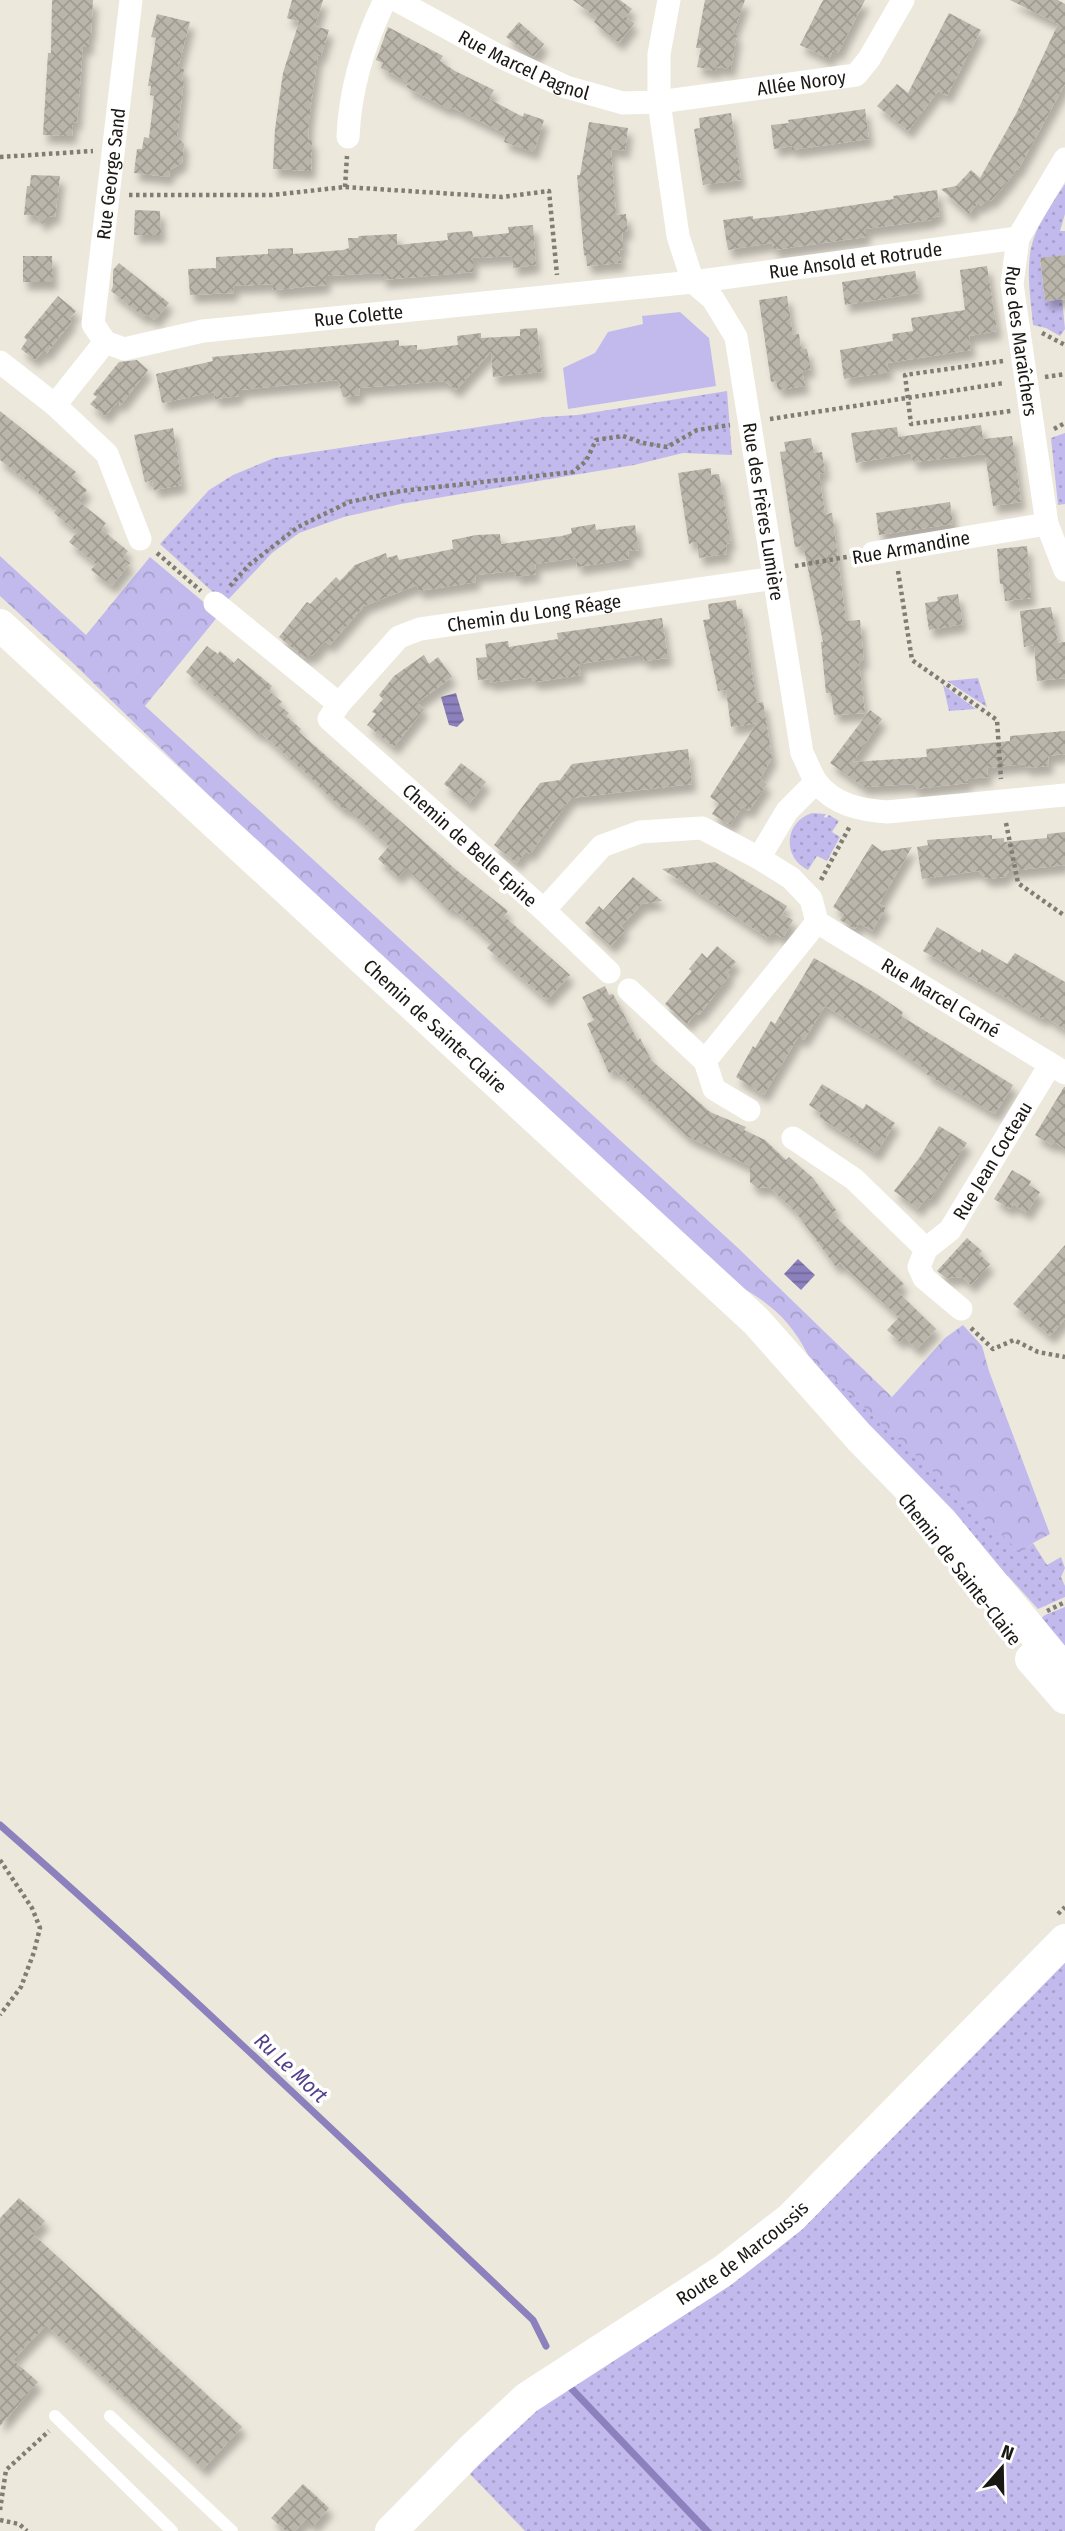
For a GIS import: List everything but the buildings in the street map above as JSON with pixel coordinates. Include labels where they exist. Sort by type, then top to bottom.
[{"type":"main road","name":"Chemin de Sainte-Claire","points":[[0,625],[746,1311],[859,1437],[942,1522],[1065,1671]]},
{"type":"main road","name":"Chemin de Sainte-Claire","points":[[859,1437],[929,1534],[1065,1698]]},
{"type":"main road","name":"Route de Marcoussis","points":[[391,2531],[527,2398],[723,2271],[791,2218],[1060,1928]]},
{"type":"street","name":"Rue George Sand","points":[[105,342],[93,324],[131,0]]},
{"type":"street","points":[[348,136],[349,104],[370,30],[385,0]]},
{"type":"street","name":"Rue Marcel Pagnol","points":[[397,0],[499,56],[566,87],[623,103],[659,102]]},
{"type":"street","name":"Rue des Frères Lumière","points":[[669,0],[659,54],[659,102],[678,236],[693,282],[713,299],[736,337],[802,753],[816,782],[836,799],[858,809],[887,812],[1065,795]]},
{"type":"street","name":"Allée Noroy","points":[[659,102],[856,75],[869,59],[902,0]]},
{"type":"street","name":"Rue des Maraîchers","points":[[1065,159],[1018,238],[1012,284],[1054,530],[1065,570]]},
{"type":"street","name":"Rue Ansold et Rotrude","points":[[693,282],[1018,238]]},
{"type":"street","name":"Rue Colette","points":[[105,342],[124,349],[203,331],[693,282]]},
{"type":"street","points":[[55,405],[105,342]]},
{"type":"street","points":[[0,362],[55,405],[107,454],[140,539]]},
{"type":"street","name":"Rue Armandine","points":[[884,551],[1054,530]]},
{"type":"street","name":"Chemin du Long Réage","points":[[334,712],[399,637],[420,629],[775,574]]},
{"type":"street","name":"Chemin de Belle Epine","points":[[215,603],[609,972]]},
{"type":"street","points":[[759,858],[787,811],[816,782]]},
{"type":"street","points":[[544,910],[602,846],[640,832],[702,828],[791,878],[811,899],[817,922],[705,1061]]},
{"type":"street","name":"Rue Marcel Carné","points":[[817,922],[1058,1069]]},
{"type":"street","points":[[629,990],[705,1061],[714,1089],[749,1110]]},
{"type":"street","name":"Rue Jean Cocteau","points":[[926,1249],[950,1230],[1058,1069]]},
{"type":"street","points":[[793,1138],[854,1179],[926,1249],[919,1267],[923,1278],[961,1309]]},
{"type":"lane","points":[[110,2416],[232,2531]]},
{"type":"lane","points":[[57,2419],[172,2531]]},
{"type":"path","points":[[0,157],[112,150]]},
{"type":"path","points":[[107,195],[272,195],[345,187],[502,197],[549,191],[559,297]]},
{"type":"path","points":[[1011,360],[905,375],[911,424],[1019,410]]},
{"type":"path","points":[[1037,378],[1065,374]]},
{"type":"path","points":[[759,420],[1015,381]]},
{"type":"path","points":[[140,539],[215,603],[249,565],[298,527],[349,502],[401,491],[573,472],[586,461],[596,440],[623,436],[667,447],[697,430],[737,423]]},
{"type":"path","points":[[884,551],[912,660],[997,720],[1002,801],[1018,883],[1065,916]]},
{"type":"path","name":"Rue Armandine","points":[[775,574],[884,551]]},
{"type":"path","points":[[811,899],[858,809]]},
{"type":"path","points":[[993,1349],[1014,1340],[1038,1352],[1065,1357]]},
{"type":"path","points":[[0,1860],[32,1908],[40,1928],[21,1987],[0,2015]]},
{"type":"path","points":[[1060,1928],[1065,1907]]},
{"type":"path","points":[[0,2510],[6,2470],[57,2419]]},
{"type":"path","points":[[0,2520],[19,2524],[27,2531]]},
{"type":"green space","points":[[1065,184],[1065,214],[1060,231],[1065,231],[1065,255],[1040,259],[1045,301],[1062,299],[1065,329],[1060,336],[1046,328],[1033,325],[1029,267],[1031,248],[1037,231]]},
{"type":"green space","points":[[680,312],[709,338],[716,386],[568,409],[563,368],[595,353],[608,332],[643,324],[642,316]]},
{"type":"green space","points":[[727,391],[732,455],[683,453],[634,465],[401,504],[344,517],[299,533],[272,553],[225,603],[160,544],[209,490],[233,475],[274,458]]},
{"type":"green space","points":[[1065,433],[1065,504],[1058,505],[1051,438]]},
{"type":"green space","points":[[0,556],[86,635],[150,557],[219,615],[145,706],[737,1247],[892,1397],[945,1338],[963,1325],[982,1346],[1050,1534],[1021,1553],[808,1355],[794,1332],[778,1314],[736,1284],[265,850],[74,664],[0,596]]},
{"type":"green space","points":[[978,678],[987,707],[947,681]]},
{"type":"green space","points":[[943,685],[976,709],[949,711]]},
{"type":"green space","points":[[812,813],[826,814],[824,817],[829,815],[839,821],[832,832],[840,837],[827,861],[817,856],[808,870],[794,857],[790,840],[796,824]]},
{"type":"green space","points":[[808,1355],[1022,1552],[1033,1543],[1047,1565],[1061,1557],[1065,1568],[1061,1577],[1065,1586],[1065,1597],[1038,1609],[1008,1576],[1002,1580]]},
{"type":"green space","points":[[1065,1607],[1065,1653],[1038,1621],[1045,1615]]},
{"type":"green space","points":[[1065,1957],[1065,2531],[525,2531],[468,2472],[542,2405],[698,2301]]},
{"type":"shaded area","points":[[456,693],[464,720],[457,727],[449,725],[441,697]]},
{"type":"shaded area","points":[[798,1259],[815,1275],[801,1290],[784,1274]]},
{"type":"waterway","name":"Ru Le Mort","points":[[0,1825],[202,2008],[533,2320],[546,2346]]},
{"type":"waterway","name":"Ru Le Mort","points":[[570,2387],[707,2531]]}]
